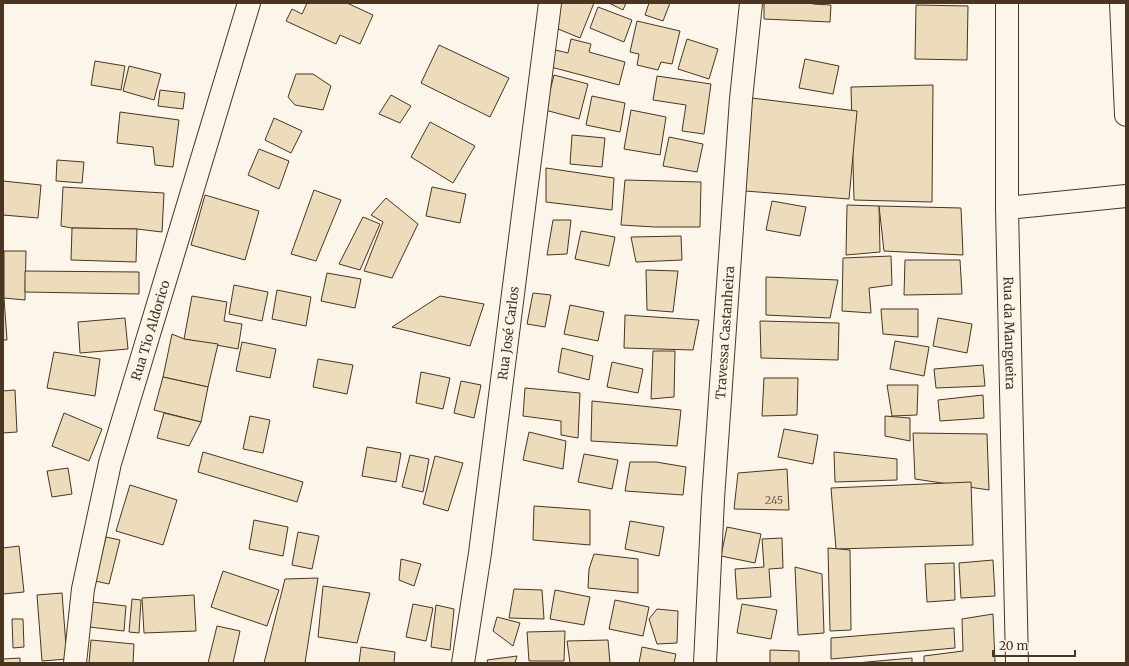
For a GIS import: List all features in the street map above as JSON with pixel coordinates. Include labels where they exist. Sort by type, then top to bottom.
[{"type":"main road","name":"Rua Tio Aldorico","points":[[75,663],[83,589],[110,463],[249,3]]},
{"type":"main road","name":"Rua José Carlos","points":[[463,663],[480,553],[550,3]]},
{"type":"main road","name":"Travessa Castanheira","points":[[705,663],[713,499],[740,107],[751,3]]},
{"type":"main road","name":"Rua da Mangueira","points":[[1008,3],[1007,208],[1017,663]]},
{"type":"main road","points":[[1121,3],[1126,115]]},
{"type":"main road","points":[[1007,208],[1126,196]]},
{"type":"building","points":[[307,3],[347,3],[373,15],[360,44],[340,35],[336,44],[286,21],[292,9],[302,14]]},
{"type":"building","points":[[561,3],[594,3],[580,38],[551,26]]},
{"type":"building","points":[[609,3],[626,3],[623,10]]},
{"type":"building","points":[[649,3],[670,3],[663,21],[645,15]]},
{"type":"building","points":[[764,3],[813,3],[831,5],[830,22],[764,19]]},
{"type":"building","points":[[916,5],[968,6],[967,60],[915,59]]},
{"type":"building","points":[[598,7],[632,20],[624,42],[590,28]]},
{"type":"building","points":[[637,21],[680,31],[672,64],[661,62],[658,70],[637,65],[639,54],[630,52]]},
{"type":"building","points":[[571,39],[591,44],[589,52],[625,62],[619,85],[547,66],[551,49],[568,53]]},
{"type":"building","points":[[687,39],[718,49],[709,79],[678,69]]},
{"type":"building","points":[[439,45],[509,78],[490,117],[421,83]]},
{"type":"building","points":[[805,59],[839,66],[833,94],[799,88]]},
{"type":"building","points":[[95,61],[125,66],[121,90],[91,85]]},
{"type":"building","points":[[129,66],[161,74],[154,100],[123,91]]},
{"type":"building","points":[[296,74],[313,74],[331,86],[323,110],[295,105],[288,97]]},
{"type":"building","points":[[554,75],[588,84],[579,119],[545,110]]},
{"type":"building","points":[[657,76],[711,84],[704,134],[682,131],[686,105],[653,100]]},
{"type":"building","points":[[933,85],[932,202],[854,200],[851,87]]},
{"type":"building","points":[[160,90],[185,93],[183,109],[158,106]]},
{"type":"building","points":[[391,95],[411,106],[400,123],[379,114]]},
{"type":"building","points":[[592,96],[625,103],[620,132],[586,125]]},
{"type":"building","points":[[752,98],[857,111],[849,199],[745,191]]},
{"type":"building","points":[[631,110],[666,117],[660,155],[624,149]]},
{"type":"building","points":[[120,112],[179,120],[173,167],[155,165],[153,147],[117,143]]},
{"type":"building","points":[[274,118],[302,131],[291,153],[265,140]]},
{"type":"building","points":[[430,122],[475,146],[453,183],[411,157]]},
{"type":"building","points":[[572,135],[605,138],[602,167],[570,164]]},
{"type":"building","points":[[669,137],[703,144],[697,172],[663,166]]},
{"type":"building","points":[[259,149],[289,161],[279,189],[248,175]]},
{"type":"building","points":[[57,160],[84,162],[82,183],[56,181]]},
{"type":"building","points":[[546,168],[614,178],[612,210],[546,202]]},
{"type":"building","points":[[625,180],[701,182],[700,227],[621,225]]},
{"type":"building","points":[[3,181],[41,185],[38,218],[3,215]]},
{"type":"building","points":[[63,187],[164,193],[162,232],[137,229],[72,228],[61,226]]},
{"type":"building","points":[[432,187],[466,194],[460,223],[426,216]]},
{"type":"building","points":[[314,190],[341,200],[316,261],[291,254]]},
{"type":"building","points":[[205,195],[259,211],[245,260],[191,245]]},
{"type":"building","points":[[386,198],[418,224],[392,278],[364,271],[383,222],[371,215]]},
{"type":"building","points":[[772,201],[806,207],[800,236],[766,230]]},
{"type":"building","points":[[847,205],[879,206],[880,252],[846,255]]},
{"type":"building","points":[[879,206],[961,208],[963,255],[884,251]]},
{"type":"building","points":[[363,217],[380,224],[360,270],[339,264]]},
{"type":"building","points":[[553,220],[571,220],[567,254],[547,255]]},
{"type":"building","points":[[72,228],[137,229],[136,262],[71,260]]},
{"type":"building","points":[[581,231],[615,237],[609,266],[575,259]]},
{"type":"building","points":[[681,236],[682,260],[636,262],[631,237]]},
{"type":"building","points":[[4,251],[26,251],[25,300],[4,298]]},
{"type":"building","points":[[891,256],[892,285],[869,288],[871,313],[842,311],[843,258]]},
{"type":"building","points":[[905,260],[960,260],[962,294],[904,295]]},
{"type":"building","points":[[646,270],[678,271],[673,312],[647,310]]},
{"type":"building","points":[[25,271],[139,272],[139,294],[25,292]]},
{"type":"building","points":[[327,273],[361,279],[355,308],[321,301]]},
{"type":"building","points":[[766,277],[838,280],[830,318],[766,315]]},
{"type":"building","points":[[234,285],[268,292],[262,321],[229,314]]},
{"type":"building","points":[[277,290],[311,297],[306,326],[272,319]]},
{"type":"building","points":[[533,293],[551,295],[545,327],[527,324]]},
{"type":"building","points":[[192,296],[227,302],[224,321],[242,324],[238,349],[184,339]]},
{"type":"building","points":[[440,296],[484,304],[470,346],[392,327]]},
{"type":"building","points":[[4,298],[7,340],[3,340]]},
{"type":"building","points":[[570,305],[604,312],[598,341],[564,334]]},
{"type":"building","points":[[881,309],[918,309],[918,337],[883,334]]},
{"type":"building","points":[[625,315],[699,320],[693,350],[624,348]]},
{"type":"building","points":[[125,318],[128,349],[80,353],[78,322]]},
{"type":"building","points":[[938,318],[972,324],[967,353],[933,346]]},
{"type":"building","points":[[760,321],[839,323],[838,360],[761,358]]},
{"type":"building","points":[[172,334],[184,339],[218,344],[208,387],[163,377]]},
{"type":"building","points":[[895,341],[929,347],[924,376],[890,369]]},
{"type":"building","points":[[242,342],[276,349],[270,378],[236,371]]},
{"type":"building","points":[[562,348],[593,356],[589,380],[558,372]]},
{"type":"building","points":[[653,351],[675,351],[674,397],[651,399]]},
{"type":"building","points":[[54,352],[100,359],[95,396],[47,388]]},
{"type":"building","points":[[318,359],[353,365],[347,394],[313,387]]},
{"type":"building","points":[[612,362],[643,369],[638,393],[607,387]]},
{"type":"building","points":[[983,365],[985,386],[936,388],[934,369]]},
{"type":"building","points":[[421,372],[450,378],[443,409],[416,403]]},
{"type":"building","points":[[163,377],[208,387],[201,422],[154,410]]},
{"type":"building","points":[[764,378],[798,378],[797,415],[762,416]]},
{"type":"building","points":[[461,381],[481,385],[474,418],[454,413]]},
{"type":"building","points":[[887,385],[918,385],[917,415],[892,416]]},
{"type":"building","points":[[525,388],[580,393],[578,438],[561,435],[561,421],[523,416]]},
{"type":"building","points":[[15,390],[17,432],[3,433],[3,391]]},
{"type":"building","points":[[983,395],[984,418],[940,421],[938,400]]},
{"type":"building","points":[[592,401],[681,410],[677,446],[591,441]]},
{"type":"building","points":[[64,413],[102,429],[89,461],[52,446]]},
{"type":"building","points":[[164,413],[201,422],[189,446],[157,438]]},
{"type":"building","points":[[250,416],[270,420],[263,453],[243,449]]},
{"type":"building","points":[[885,416],[910,418],[910,441],[885,436]]},
{"type":"building","points":[[784,429],[818,435],[813,464],[778,457]]},
{"type":"building","points":[[529,432],[566,441],[563,469],[523,460]]},
{"type":"building","points":[[913,433],[987,434],[989,490],[915,479]]},
{"type":"building","points":[[367,447],[401,453],[396,482],[362,476]]},
{"type":"building","points":[[203,452],[303,482],[297,502],[198,472]]},
{"type":"building","points":[[834,452],[897,459],[897,480],[835,482]]},
{"type":"building","points":[[584,454],[618,460],[612,489],[578,482]]},
{"type":"building","points":[[410,455],[429,459],[423,492],[402,487]]},
{"type":"building","points":[[435,456],[463,463],[448,511],[423,504]]},
{"type":"building","points":[[630,462],[656,462],[686,467],[683,495],[625,491]]},
{"type":"building","points":[[68,468],[72,494],[52,497],[47,471]]},
{"type":"building","points":[[787,469],[789,510],[734,509],[738,473]]},
{"type":"building","points":[[971,482],[973,545],[836,549],[831,488]]},
{"type":"building","points":[[130,485],[177,500],[163,545],[116,531]]},
{"type":"building","points":[[534,506],[590,510],[590,545],[533,540]]},
{"type":"building","points":[[254,520],[288,527],[283,556],[249,549]]},
{"type":"building","points":[[630,521],[664,527],[659,556],[625,549]]},
{"type":"building","points":[[727,527],[761,534],[755,563],[721,556]]},
{"type":"building","points":[[298,532],[319,536],[312,569],[292,565]]},
{"type":"building","points":[[106,537],[120,540],[109,584],[95,581]]},
{"type":"building","points":[[782,538],[783,568],[769,569],[771,597],[737,599],[735,569],[764,567],[762,539]]},
{"type":"building","points":[[19,546],[24,592],[3,594],[3,548]]},
{"type":"building","points":[[828,548],[850,550],[851,630],[830,631]]},
{"type":"building","points":[[594,554],[638,559],[638,593],[588,588],[589,569]]},
{"type":"building","points":[[401,559],[421,564],[414,586],[399,580]]},
{"type":"building","points":[[993,560],[995,596],[961,598],[959,563]]},
{"type":"building","points":[[954,563],[955,600],[927,602],[925,564]]},
{"type":"building","points":[[795,567],[822,574],[824,633],[798,635]]},
{"type":"building","points":[[223,571],[279,590],[267,626],[211,607]]},
{"type":"building","points":[[318,578],[305,663],[264,663],[285,579]]},
{"type":"building","points":[[323,586],[370,593],[357,643],[318,637]]},
{"type":"building","points":[[514,589],[542,590],[544,619],[509,618]]},
{"type":"building","points":[[555,590],[590,597],[584,625],[550,619]]},
{"type":"building","points":[[62,593],[67,659],[42,661],[37,595]]},
{"type":"building","points":[[194,595],[196,631],[144,633],[142,598]]},
{"type":"building","points":[[132,599],[141,600],[139,633],[129,632]]},
{"type":"building","points":[[615,600],[649,607],[643,636],[609,629]]},
{"type":"building","points":[[92,602],[126,606],[124,631],[89,627]]},
{"type":"building","points":[[413,604],[433,608],[426,641],[406,637]]},
{"type":"building","points":[[742,604],[777,610],[771,639],[737,633]]},
{"type":"building","points":[[436,605],[454,609],[450,650],[431,647]]},
{"type":"building","points":[[657,609],[678,611],[677,643],[657,644],[649,619]]},
{"type":"building","points":[[993,614],[995,663],[924,663],[924,656],[963,651],[962,619]]},
{"type":"building","points":[[497,617],[520,623],[513,646],[493,631]]},
{"type":"building","points":[[12,619],[23,619],[24,647],[13,648]]},
{"type":"building","points":[[217,626],[240,631],[233,663],[208,663]]},
{"type":"building","points":[[954,628],[955,648],[831,659],[831,638]]},
{"type":"building","points":[[565,631],[564,661],[529,661],[527,632]]},
{"type":"building","points":[[91,640],[134,644],[133,663],[89,663]]},
{"type":"building","points":[[608,640],[610,663],[570,663],[567,641]]},
{"type":"building","points":[[361,647],[395,652],[394,663],[359,663]]},
{"type":"building","points":[[642,647],[676,654],[674,663],[639,663]]},
{"type":"building","points":[[770,650],[799,651],[799,663],[770,663]]},
{"type":"building","points":[[517,656],[515,663],[488,663],[487,660]]},
{"type":"building","points":[[20,658],[20,663],[3,663],[3,659]]},
{"type":"building","points":[[912,658],[912,663],[856,663]]}]
